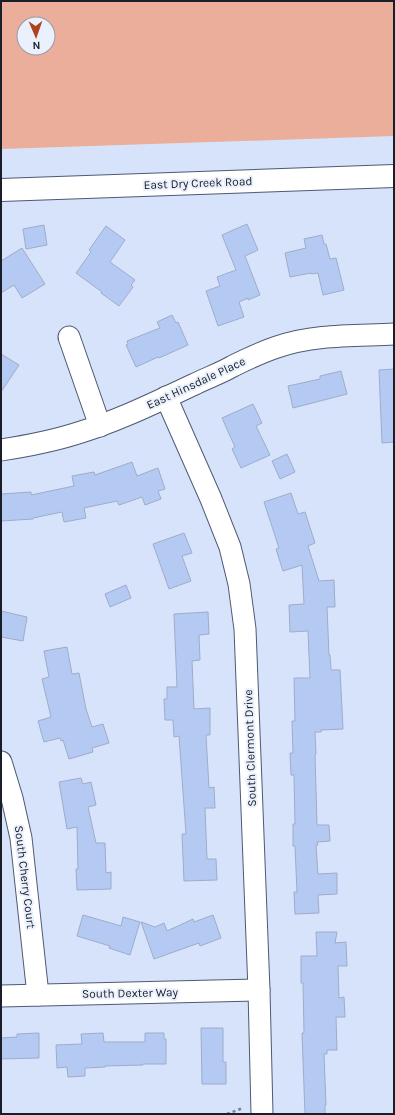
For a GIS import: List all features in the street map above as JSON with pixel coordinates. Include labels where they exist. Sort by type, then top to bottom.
[{"type":"main road","name":"East Dry Creek Road","points":[[1,190],[394,176]]},
{"type":"street","name":"East Hinsdale Place","points":[[1,450],[34,445],[77,434],[100,426],[278,346],[327,337],[394,334]]},
{"type":"street","points":[[69,337],[100,426]]},
{"type":"street","name":"South Clermont Drive","points":[[166,397],[230,547],[239,584],[245,630],[259,990],[256,1110]]},
{"type":"street","name":"South Cherry Court","points":[[1,762],[12,798],[21,838],[38,995]]},
{"type":"street","name":"South Dexter Way","points":[[1,996],[259,990]]},
{"type":"path","points":[[227,1114],[256,1110]]},
{"type":"shaded area","points":[[1,1],[394,1],[394,136],[1,149]]},
{"type":"building","points":[[247,224],[258,250],[245,256],[260,295],[239,302],[244,317],[218,326],[206,291],[220,286],[217,277],[236,270],[222,235]]},
{"type":"building","points":[[44,225],[47,245],[26,249],[23,229]]},
{"type":"building","points":[[106,226],[125,240],[110,262],[135,280],[131,285],[133,287],[119,306],[76,273],[91,252],[89,250]]},
{"type":"building","points":[[322,235],[330,259],[336,258],[344,290],[323,295],[318,273],[290,277],[285,253],[306,248],[304,239]]},
{"type":"building","points":[[22,248],[45,284],[22,298],[14,285],[1,293],[1,261]]},
{"type":"building","points":[[172,315],[176,323],[178,322],[188,345],[136,367],[126,345],[128,344],[127,341],[160,328],[157,322]]},
{"type":"building","points":[[1,354],[19,365],[1,392]]},
{"type":"building","points":[[394,369],[394,442],[382,443],[379,370]]},
{"type":"building","points":[[341,371],[347,394],[293,408],[288,386],[320,379],[320,376]]},
{"type":"building","points":[[253,404],[262,423],[256,426],[270,455],[241,468],[232,449],[235,447],[222,418]]},
{"type":"building","points":[[287,454],[295,472],[280,479],[272,461]]},
{"type":"building","points":[[132,462],[137,476],[158,468],[165,489],[158,491],[161,499],[145,505],[142,497],[119,505],[117,501],[84,508],[86,518],[64,522],[62,512],[33,519],[1,521],[1,494],[31,492],[31,495],[74,486],[72,476],[94,472],[95,475]]},
{"type":"building","points":[[291,493],[298,514],[305,512],[315,543],[308,546],[319,581],[334,580],[335,607],[327,607],[329,655],[331,670],[340,670],[343,729],[321,730],[321,732],[315,732],[317,825],[329,825],[330,841],[317,842],[318,874],[337,873],[337,894],[318,895],[319,913],[295,914],[294,892],[297,892],[295,846],[293,846],[293,824],[295,824],[294,775],[291,775],[290,753],[293,753],[292,721],[295,721],[294,678],[310,678],[308,631],[290,632],[289,605],[304,604],[302,565],[283,571],[276,549],[279,548],[264,502]]},
{"type":"building","points":[[184,533],[192,553],[182,556],[191,581],[169,589],[153,544]]},
{"type":"building","points":[[126,585],[131,598],[110,607],[105,594]]},
{"type":"building","points":[[1,611],[27,617],[23,641],[1,637]]},
{"type":"building","points":[[208,612],[209,634],[199,635],[200,660],[192,661],[194,709],[210,708],[210,735],[206,735],[209,788],[214,787],[215,808],[205,808],[207,859],[216,859],[217,880],[184,881],[182,834],[186,834],[179,736],[174,737],[173,720],[165,720],[164,699],[167,699],[167,687],[177,687],[174,614]]},
{"type":"building","points":[[67,647],[72,674],[79,673],[86,709],[92,727],[103,724],[109,743],[92,748],[93,752],[69,759],[63,740],[61,741],[60,738],[44,742],[38,721],[51,717],[42,679],[49,677],[44,651]]},
{"type":"building","points":[[81,778],[83,784],[91,782],[96,805],[88,807],[96,843],[105,843],[106,873],[111,872],[111,889],[77,890],[77,827],[67,829],[59,782]]},
{"type":"building","points":[[83,915],[121,926],[123,917],[140,922],[130,955],[109,948],[110,946],[77,936]]},
{"type":"building","points":[[213,915],[221,938],[200,946],[199,943],[154,959],[141,922],[155,927],[164,923],[167,931],[193,919],[194,922]]},
{"type":"building","points":[[316,932],[337,932],[335,943],[346,942],[347,966],[338,966],[339,998],[344,997],[345,1017],[336,1017],[337,1050],[327,1050],[327,1054],[324,1054],[325,1114],[305,1114],[302,1033],[304,1033],[303,983],[301,983],[301,956],[317,956]]},
{"type":"building","points":[[201,1028],[223,1028],[223,1062],[226,1062],[226,1084],[202,1084]]},
{"type":"building","points":[[39,1033],[39,1058],[1,1059],[1,1038],[17,1037],[17,1034]]},
{"type":"building","points":[[103,1033],[104,1042],[145,1042],[145,1033],[164,1033],[164,1039],[166,1039],[166,1064],[85,1068],[85,1076],[68,1077],[67,1067],[57,1068],[56,1045],[82,1044],[81,1034]]}]
